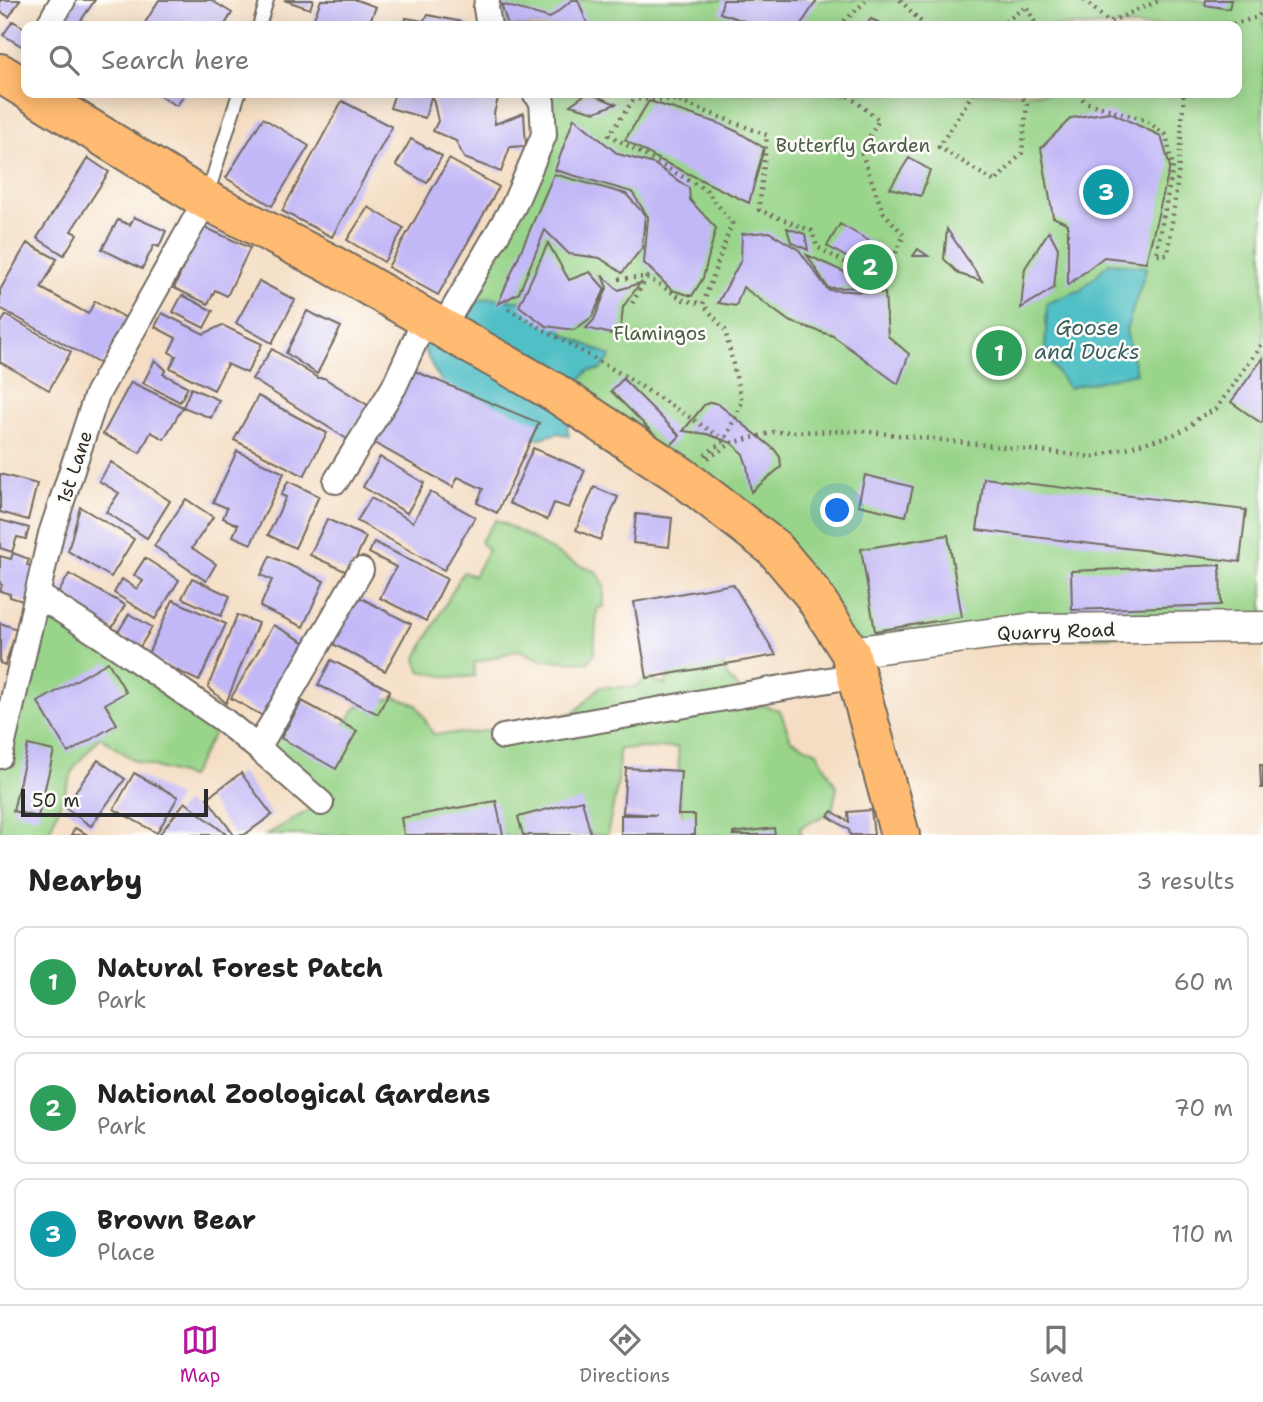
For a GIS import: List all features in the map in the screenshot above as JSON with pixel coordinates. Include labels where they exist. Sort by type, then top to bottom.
[{"type":"main road","points":[[48,98],[206,200],[327,262],[554,393],[680,475],[774,548],[812,593],[853,663],[900,835]]},
{"type":"street","points":[[51,21],[63,0]]},
{"type":"street","points":[[487,0],[488,21]]},
{"type":"street","points":[[335,481],[433,324],[514,205],[544,135],[542,101],[539,98]]},
{"type":"street","name":"1st Lane","points":[[0,756],[51,534],[97,394],[206,200]]},
{"type":"street","points":[[258,748],[362,570]]},
{"type":"street","points":[[38,595],[222,719],[321,803]]},
{"type":"street","name":"Quarry Road","points":[[853,663],[1027,629],[1263,627]]},
{"type":"street","points":[[503,737],[853,663]]},
{"type":"lane","points":[[261,21],[267,0]]},
{"type":"lane","points":[[206,200],[237,98]]},
{"type":"path","points":[[844,21],[866,0]]},
{"type":"path","points":[[900,0],[920,21]]},
{"type":"path","points":[[1084,0],[1108,21]]},
{"type":"path","points":[[1111,21],[1161,0]]},
{"type":"path","points":[[1007,21],[1027,6],[1034,21]]},
{"type":"path","points":[[1242,22],[1258,17],[1263,10]]},
{"type":"path","points":[[703,304],[732,223],[706,190],[609,135],[634,99],[676,100],[767,135],[759,211],[811,231],[817,247],[882,283],[904,235],[883,212],[861,151],[879,120],[851,98]]},
{"type":"path","points":[[970,98],[939,147],[995,182],[1022,153],[1027,103],[1022,98]]},
{"type":"path","points":[[1082,98],[1085,102],[1145,120],[1166,135],[1173,167],[1156,255],[1168,254],[1178,176],[1184,98]]},
{"type":"path","points":[[631,307],[647,277]]},
{"type":"path","points":[[619,279],[647,277],[684,300],[703,304],[724,330],[742,402],[725,440],[680,475]]},
{"type":"path","points":[[508,309],[628,378],[725,440]]},
{"type":"path","points":[[680,475],[732,443],[774,432],[861,431],[1093,457],[1173,435],[1215,410],[1263,343]]},
{"type":"green space","points":[[487,0],[1263,0],[1263,627],[850,652],[774,548],[442,329],[544,135],[536,98],[1242,98],[1242,21],[489,21]]},
{"type":"green space","points":[[496,520],[571,561],[597,572],[604,584],[604,607],[597,608],[594,654],[588,662],[541,660],[519,650],[474,663],[475,676],[453,678],[420,671],[416,659],[463,572],[474,576],[488,550],[480,542]]},
{"type":"green space","points":[[38,595],[222,719],[190,777],[135,761],[100,737],[75,766],[48,835],[0,835],[0,756]]},
{"type":"green space","points":[[713,635],[727,676],[753,703],[780,710],[791,740],[817,752],[837,788],[832,811],[800,828],[801,835],[684,835],[678,747],[619,749],[618,782],[607,835],[266,835],[321,803],[258,748],[288,699],[340,730],[357,707],[396,697],[417,705],[433,734],[471,733],[542,722],[576,711],[600,687],[635,687],[647,678],[665,685],[676,656]]},
{"type":"water","name":"Goose and Ducks","points":[[1109,263],[1147,267],[1126,330],[1136,373],[1068,388],[1045,354],[1047,303],[1081,290]]},
{"type":"water","points":[[489,298],[543,304],[564,334],[611,356],[600,370],[588,371],[576,385],[580,418],[567,427],[569,436],[559,433],[537,439],[512,431],[451,394],[434,370],[421,343],[468,305]]},
{"type":"building","points":[[0,0],[20,0],[9,17],[0,11]]},
{"type":"building","points":[[64,0],[95,0],[80,21],[49,21]]},
{"type":"building","points":[[159,0],[211,0],[232,13],[227,21],[146,21]]},
{"type":"building","points":[[284,0],[313,0],[310,9]]},
{"type":"building","points":[[321,0],[357,0],[376,7],[370,21],[313,21]]},
{"type":"building","points":[[572,0],[578,0],[586,21],[506,21],[501,4],[550,18]]},
{"type":"building","points":[[723,0],[817,0],[803,21],[744,21],[720,13]]},
{"type":"building","points":[[1206,0],[1231,0],[1229,9],[1205,5]]},
{"type":"building","points":[[428,15],[457,21],[423,21]]},
{"type":"building","points":[[13,21],[21,26],[21,46],[3,35]]},
{"type":"building","points":[[163,98],[182,98],[177,106]]},
{"type":"building","points":[[393,98],[431,98],[425,118],[390,108]]},
{"type":"building","points":[[433,98],[498,98],[494,113],[495,124],[524,113],[526,146],[510,147],[501,172],[464,158],[456,141],[433,131],[438,121]]},
{"type":"building","points":[[580,98],[601,98],[616,104],[595,112],[570,105]]},
{"type":"building","points":[[342,101],[392,127],[332,237],[282,211]]},
{"type":"building","points":[[649,101],[718,123],[764,148],[749,203],[625,140]]},
{"type":"building","points":[[1110,112],[1161,136],[1170,167],[1146,262],[1104,257],[1068,285],[1068,224],[1053,217],[1041,148],[1071,118]]},
{"type":"building","points":[[263,118],[309,146],[272,206],[226,178]]},
{"type":"building","points":[[574,118],[618,154],[654,164],[689,188],[690,200],[716,228],[703,278],[692,296],[672,290],[644,263],[648,217],[632,192],[555,170]]},
{"type":"building","points":[[411,139],[442,156],[427,183],[396,165]]},
{"type":"building","points":[[88,158],[109,172],[71,231],[77,234],[64,255],[37,238]]},
{"type":"building","points":[[909,158],[930,170],[921,196],[890,188]]},
{"type":"building","points":[[449,159],[499,187],[438,295],[388,267]]},
{"type":"building","points":[[554,174],[626,194],[645,215],[642,248],[622,273],[600,258],[569,254],[545,230],[519,293],[498,304]]},
{"type":"building","points":[[368,207],[404,228],[384,262],[347,240]]},
{"type":"building","points":[[134,217],[166,231],[159,247],[154,245],[142,269],[102,249],[118,220],[130,225]]},
{"type":"building","points":[[840,224],[885,250],[872,272],[827,246]]},
{"type":"building","points":[[202,226],[250,248],[227,296],[215,290],[208,304],[174,288]]},
{"type":"building","points":[[787,228],[805,234],[808,250],[791,242]]},
{"type":"building","points":[[947,229],[982,281],[959,274],[944,259]]},
{"type":"building","points":[[1049,231],[1058,248],[1054,288],[1021,308],[1025,268]]},
{"type":"building","points":[[769,232],[799,250],[828,290],[885,293],[888,336],[909,354],[898,384],[833,336],[789,321],[743,287],[736,306],[718,303],[741,260],[742,234]]},
{"type":"building","points":[[27,243],[57,259],[41,288],[88,314],[95,301],[128,319],[102,365],[0,308],[0,290]]},
{"type":"building","points":[[548,243],[569,280],[590,272],[605,289],[592,317],[574,330],[546,326],[519,306]]},
{"type":"building","points":[[918,249],[928,256],[913,256]]},
{"type":"building","points":[[807,255],[877,287],[828,288]]},
{"type":"building","points":[[602,275],[618,290],[640,283],[623,307],[620,336],[586,328],[594,320],[607,288]]},
{"type":"building","points":[[259,281],[295,300],[272,343],[236,323]]},
{"type":"building","points":[[182,295],[213,311],[204,328],[173,312]]},
{"type":"building","points":[[307,311],[341,327],[317,374],[286,353]]},
{"type":"building","points":[[162,313],[204,334],[222,325],[262,344],[247,373],[227,364],[214,390],[170,368],[176,356],[169,352],[176,338],[155,327]]},
{"type":"building","points":[[6,315],[71,352],[49,390],[0,362],[0,325]]},
{"type":"building","points":[[272,349],[369,406],[347,439],[252,379]]},
{"type":"building","points":[[1263,358],[1263,421],[1261,423],[1231,402]]},
{"type":"building","points":[[155,360],[166,370],[163,374],[188,387],[180,402],[143,383]]},
{"type":"building","points":[[412,370],[539,423],[497,513],[477,503],[483,489],[458,477],[453,487],[371,441]]},
{"type":"building","points":[[623,379],[680,436],[668,448],[611,391]]},
{"type":"building","points":[[131,382],[183,407],[164,439],[151,432],[140,453],[103,434]]},
{"type":"building","points":[[191,388],[219,400],[211,418],[183,407]]},
{"type":"building","points":[[258,396],[327,433],[304,476],[234,440]]},
{"type":"building","points":[[711,402],[718,404],[774,449],[780,457],[781,467],[751,492],[743,454],[732,443],[707,434],[683,431],[704,405]]},
{"type":"building","points":[[533,448],[585,470],[569,508],[554,503],[547,520],[509,503]]},
{"type":"building","points":[[237,451],[284,473],[251,544],[233,536],[238,525],[223,518],[227,508],[213,502]]},
{"type":"building","points":[[380,457],[424,483],[407,513],[363,487]]},
{"type":"building","points":[[111,462],[170,501],[147,538],[106,512],[119,493],[99,481]]},
{"type":"building","points":[[0,474],[37,484],[28,520],[0,512]]},
{"type":"building","points":[[865,475],[913,487],[906,516],[858,505]]},
{"type":"building","points":[[984,478],[1246,510],[1240,562],[977,530]]},
{"type":"building","points":[[288,481],[319,496],[295,548],[268,535],[286,497],[281,495]]},
{"type":"building","points":[[594,487],[618,497],[600,540],[576,530]]},
{"type":"building","points":[[430,492],[475,517],[444,570],[357,521],[371,498],[413,522]]},
{"type":"building","points":[[186,499],[213,517],[192,548],[216,564],[206,581],[154,546]]},
{"type":"building","points":[[80,507],[134,539],[111,577],[68,551]]},
{"type":"building","points":[[636,514],[672,518],[669,547],[633,543]]},
{"type":"building","points":[[327,519],[366,537],[349,573],[310,555]]},
{"type":"building","points":[[0,520],[29,528],[26,539],[17,537],[12,552],[0,548]]},
{"type":"building","points":[[948,535],[962,617],[875,631],[861,549]]},
{"type":"building","points":[[374,542],[447,579],[426,621],[380,598],[396,567],[369,553]]},
{"type":"building","points":[[13,553],[29,559],[27,565],[41,570],[29,603],[0,591],[0,556],[11,559]]},
{"type":"building","points":[[270,556],[324,581],[303,627],[260,607],[272,580],[261,575]]},
{"type":"building","points":[[145,558],[179,580],[155,619],[114,593],[122,579],[137,589],[143,581],[134,575]]},
{"type":"building","points":[[1220,565],[1221,605],[1072,610],[1071,571]]},
{"type":"building","points":[[69,574],[125,605],[111,630],[55,599]]},
{"type":"building","points":[[192,578],[230,596],[221,616],[182,598]]},
{"type":"building","points":[[733,584],[776,655],[647,678],[634,602]]},
{"type":"building","points":[[357,596],[411,624],[385,671],[331,643]]},
{"type":"building","points":[[173,600],[226,624],[199,681],[147,656]]},
{"type":"building","points":[[129,614],[152,627],[140,647],[117,634]]},
{"type":"building","points":[[237,615],[258,623],[226,703],[208,687]]},
{"type":"building","points":[[0,623],[17,629],[5,665],[0,663]]},
{"type":"building","points":[[273,625],[306,643],[263,716],[231,698]]},
{"type":"building","points":[[331,660],[390,690],[378,714],[318,685]]},
{"type":"building","points":[[108,662],[126,692],[105,704],[117,724],[68,753],[38,702]]},
{"type":"building","points":[[302,701],[357,731],[336,769],[281,738]]},
{"type":"building","points":[[28,745],[54,751],[38,817],[13,811]]},
{"type":"building","points":[[98,760],[125,779],[91,826],[64,807]]},
{"type":"building","points":[[1260,765],[1263,765],[1263,788],[1261,788]]},
{"type":"building","points":[[626,768],[681,771],[678,815],[695,815],[695,835],[621,835],[621,815],[657,815],[623,813]]},
{"type":"building","points":[[134,773],[178,797],[157,833],[114,809]]},
{"type":"building","points":[[241,773],[272,815],[244,835],[234,835],[207,798]]},
{"type":"building","points":[[582,800],[591,835],[523,835],[518,817]]},
{"type":"building","points":[[496,801],[503,835],[404,835],[401,818]]},
{"type":"building","points":[[185,802],[227,835],[159,835]]},
{"type":"building","points":[[871,810],[874,835],[850,835],[849,830],[828,816],[832,811],[849,822],[848,812]]},
{"type":"building","points":[[75,828],[88,835],[71,835]]},
{"type":"building","points":[[774,828],[775,835],[733,835],[733,833]]},
{"type":"place","name":"Brown Bear","points":[[1106,192]]},
{"type":"place","name":"National Zoological Gardens","points":[[870,267]]},
{"type":"place","name":"Natural Forest Patch","points":[[999,353]]},
{"type":"park label","name":"Butterfly Garden","points":[[853,145]]},
{"type":"park label","name":"Flamingos","points":[[660,333]]}]
